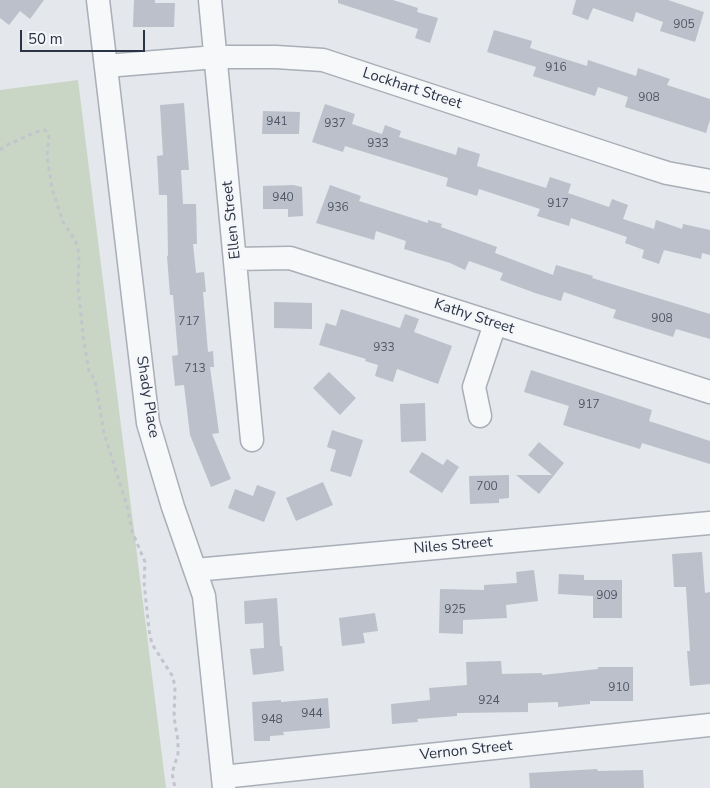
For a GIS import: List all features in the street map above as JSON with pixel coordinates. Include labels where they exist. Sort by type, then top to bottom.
[{"type":"street","name":"Shady Place","points":[[98,0],[148,423],[173,507],[204,596],[223,782]]},
{"type":"street","name":"Ellen Street","points":[[210,0],[252,440]]},
{"type":"street","name":"Lockhart Street","points":[[106,66],[216,57],[276,57],[324,60],[667,173],[710,181]]},
{"type":"street","name":"Kathy Street","points":[[236,259],[290,258],[710,392]]},
{"type":"street","points":[[480,416],[474,387],[495,324]]},
{"type":"street","name":"Niles Street","points":[[195,570],[710,522]]},
{"type":"street","name":"Vernon Street","points":[[223,782],[710,725]]},
{"type":"path","points":[[0,150],[36,132],[45,130],[49,135],[47,156],[52,188],[63,222],[75,240],[79,253],[78,287],[89,371],[95,380],[104,433],[127,506],[132,530],[145,562],[144,582],[152,644],[173,678],[174,683],[174,716],[178,741],[178,754],[172,773],[175,788]]},
{"type":"green space","points":[[78,80],[166,788],[0,788],[0,90]]},
{"type":"building","points":[[0,0],[44,0],[30,19],[20,11],[9,25],[0,18]]},
{"type":"building","points":[[134,0],[155,0],[155,3],[175,3],[174,27],[133,27]]},
{"type":"building","points":[[338,0],[393,0],[418,8],[417,12],[438,18],[430,43],[415,38],[418,29],[338,3]]},
{"type":"building","points":[[576,0],[668,0],[704,12],[695,42],[660,31],[663,22],[636,12],[633,22],[593,8],[588,20],[572,14]]},
{"type":"building","points":[[494,30],[532,41],[530,48],[587,66],[588,60],[636,76],[638,68],[670,79],[667,85],[710,99],[710,120],[706,133],[625,107],[628,97],[598,87],[595,96],[533,76],[536,67],[487,52]]},
{"type":"building","points":[[184,103],[189,170],[181,170],[183,204],[196,204],[197,244],[193,244],[196,273],[204,272],[206,292],[203,292],[208,352],[213,351],[214,367],[210,367],[219,433],[212,434],[231,479],[211,487],[190,435],[184,385],[175,386],[172,356],[178,355],[173,295],[170,295],[167,256],[167,195],[159,195],[157,156],[163,155],[160,105]]},
{"type":"building","points":[[325,104],[355,114],[352,124],[382,134],[385,125],[401,131],[399,137],[456,155],[458,147],[480,154],[477,166],[546,188],[550,177],[571,184],[568,193],[609,207],[612,199],[628,205],[623,219],[654,229],[656,220],[682,229],[683,224],[710,230],[710,255],[702,253],[701,259],[664,250],[659,264],[642,258],[644,250],[625,243],[627,237],[571,218],[569,226],[537,216],[540,209],[479,189],[477,196],[446,186],[448,178],[345,146],[343,152],[312,142]]},
{"type":"building","points":[[263,111],[300,112],[299,134],[262,134]]},
{"type":"building","points":[[293,185],[302,187],[303,216],[288,217],[288,209],[263,209],[263,186]]},
{"type":"building","points":[[330,185],[361,196],[359,201],[428,223],[428,220],[442,224],[441,227],[497,247],[495,253],[553,275],[556,265],[710,314],[710,339],[676,329],[673,337],[613,318],[616,310],[564,292],[561,301],[535,293],[500,280],[503,273],[469,261],[465,270],[450,263],[404,249],[406,241],[376,231],[374,240],[316,223]]},
{"type":"building","points":[[274,302],[312,303],[312,329],[274,328]]},
{"type":"building","points":[[341,309],[400,328],[405,314],[419,319],[414,332],[452,346],[438,384],[397,369],[393,382],[375,376],[378,365],[365,361],[366,359],[319,345],[326,323],[336,326]]},
{"type":"building","points":[[531,370],[652,410],[649,421],[710,441],[710,464],[642,443],[640,449],[563,425],[569,406],[524,392]]},
{"type":"building","points":[[329,372],[356,398],[340,415],[313,388]]},
{"type":"building","points":[[425,403],[426,441],[401,442],[400,404]]},
{"type":"building","points":[[332,430],[363,440],[351,477],[330,471],[336,450],[327,447]]},
{"type":"building","points":[[539,442],[564,463],[539,494],[516,475],[552,475],[528,455]]},
{"type":"building","points":[[422,452],[443,465],[447,459],[459,467],[442,493],[409,472]]},
{"type":"building","points":[[509,475],[509,498],[499,499],[499,503],[470,504],[469,476]]},
{"type":"building","points":[[323,482],[333,505],[296,521],[286,498]]},
{"type":"building","points":[[257,485],[276,492],[264,522],[228,508],[235,489],[253,496]]},
{"type":"building","points":[[702,552],[705,593],[710,592],[710,684],[690,686],[687,651],[690,651],[686,587],[674,587],[672,554]]},
{"type":"building","points":[[534,570],[538,601],[506,605],[507,618],[463,620],[463,634],[439,633],[440,589],[484,590],[484,585],[517,583],[516,572]]},
{"type":"building","points":[[559,574],[584,575],[584,580],[622,580],[622,618],[593,618],[593,596],[558,594]]},
{"type":"building","points":[[277,598],[280,646],[282,646],[284,671],[253,675],[250,649],[264,648],[263,623],[245,624],[244,601]]},
{"type":"building","points":[[375,613],[378,631],[363,633],[365,643],[342,646],[339,618]]},
{"type":"building","points":[[501,661],[502,674],[542,673],[542,675],[598,669],[598,667],[633,667],[633,701],[590,701],[590,704],[558,707],[558,702],[528,703],[528,712],[457,713],[457,716],[417,719],[418,722],[392,724],[391,704],[430,700],[429,688],[467,685],[466,662]]},
{"type":"building","points":[[328,698],[330,728],[283,732],[284,735],[270,736],[270,741],[254,741],[252,702],[281,700],[281,702]]},
{"type":"building","points":[[597,769],[598,771],[643,770],[644,788],[530,788],[529,773]]}]
